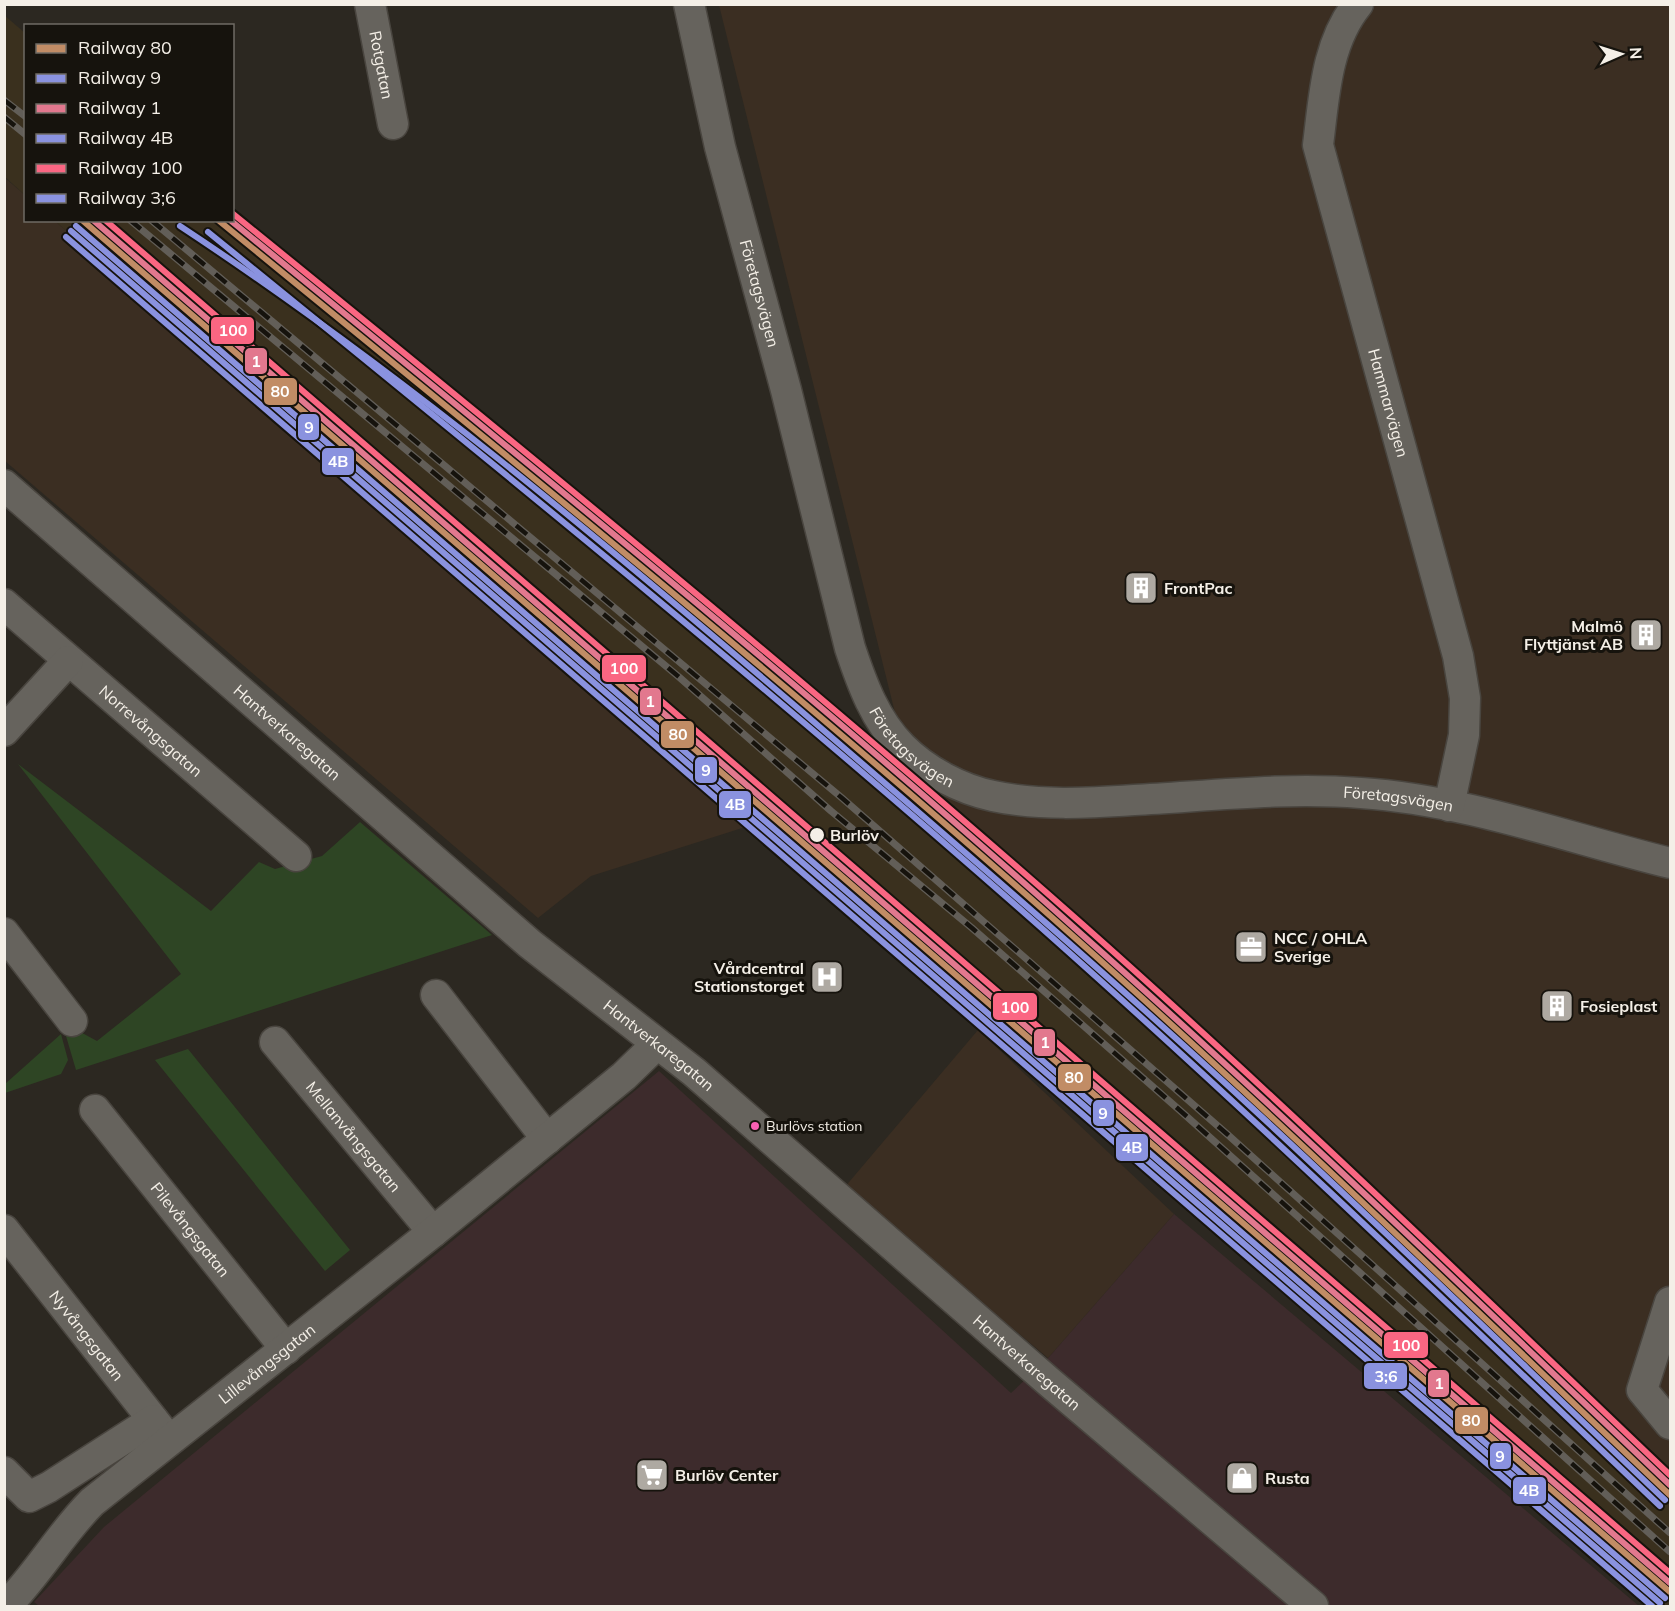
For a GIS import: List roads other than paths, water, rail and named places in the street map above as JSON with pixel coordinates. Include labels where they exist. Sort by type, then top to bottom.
[{"type":"street","name":"Rotgatan","points":[[370,4],[393,124]]},
{"type":"street","name":"Företagsvägen","points":[[689,4],[720,147],[786,390],[850,648],[863,686],[879,718],[901,746],[922,764],[950,780],[992,796],[1025,801],[1091,802],[1303,791],[1361,793],[1449,806],[1671,863]]},
{"type":"street","name":"Hammarvägen","points":[[1358,4],[1345,20],[1326,78],[1318,145],[1458,656],[1465,698],[1464,735],[1449,806]]},
{"type":"street","name":"Hantverkaregatan","points":[[4,485],[530,944],[694,1072],[1048,1381],[1313,1606]]},
{"type":"street","name":"Norrevångsgatan","points":[[4,604],[296,856]]},
{"type":"street","points":[[4,731],[68,661]]},
{"type":"street","points":[[4,933],[72,1021]]},
{"type":"street","points":[[436,995],[547,1139]]},
{"type":"street","name":"Mellanvångsgatan","points":[[275,1042],[433,1232]]},
{"type":"street","name":"Lillevångsgatan","points":[[6,1606],[44,1564],[71,1523],[161,1430],[286,1349],[624,1076],[657,1044]]},
{"type":"street","name":"Pilevångsgatan","points":[[95,1110],[286,1349]]},
{"type":"street","name":"Nyvångsgatan","points":[[4,1230],[161,1430]]},
{"type":"street","points":[[1671,1302],[1642,1390],[1671,1424]]},
{"type":"street","points":[[4,1472],[29,1497],[161,1430]]},
{"type":"railway","points":[[4,100],[24,115]]},
{"type":"railway","points":[[4,117],[24,133]]},
{"type":"railway","points":[[132,222],[679,677],[831,811],[972,928],[1184,1114],[1670,1552]]},
{"type":"railway","points":[[153,222],[842,798],[1227,1134],[1670,1533]]},
{"type":"rail line","name":"100","points":[[234,215],[766,653],[1081,923],[1304,1127],[1670,1475]]},
{"type":"rail line","name":"80","points":[[84,222],[1670,1592]]},
{"type":"rail line","name":"1","points":[[95,222],[1670,1583]]},
{"type":"rail line","name":"100","points":[[107,222],[1670,1573]]},
{"type":"rail line","name":"80","points":[[220,222],[650,574],[1074,937],[1375,1214],[1670,1495]]},
{"type":"rail line","name":"1","points":[[232,222],[765,660],[975,840],[1303,1137],[1670,1485]]},
{"type":"rail line","name":"9","points":[[76,226],[1665,1598]]},
{"type":"rail line","name":"9","points":[[180,226],[262,281],[342,339],[498,458],[800,710],[1196,1056],[1355,1204],[1665,1500]]},
{"type":"rail line","name":"4B","points":[[71,231],[1660,1603]]},
{"type":"rail line","name":"4B","points":[[208,232],[640,585],[1064,948],[1364,1224],[1660,1506]]},
{"type":"rail line","name":"3;6","points":[[66,237],[1652,1606]]},
{"type":"place","name":"FrontPac","points":[[1141,588]]},
{"type":"place","name":"Malmö Flyttjänst AB","points":[[1646,635]]},
{"type":"place","name":"Burlöv","points":[[817,835]]},
{"type":"place","name":"NCC / OHLA Sverige","points":[[1251,947]]},
{"type":"place","name":"Vårdcentral Stationstorget","points":[[827,977]]},
{"type":"place","name":"Fosieplast","points":[[1557,1006]]},
{"type":"place","name":"Burlövs station","points":[[755,1126]]},
{"type":"place","name":"Burlöv Center","points":[[652,1475]]},
{"type":"place","name":"Rusta","points":[[1242,1478]]}]
